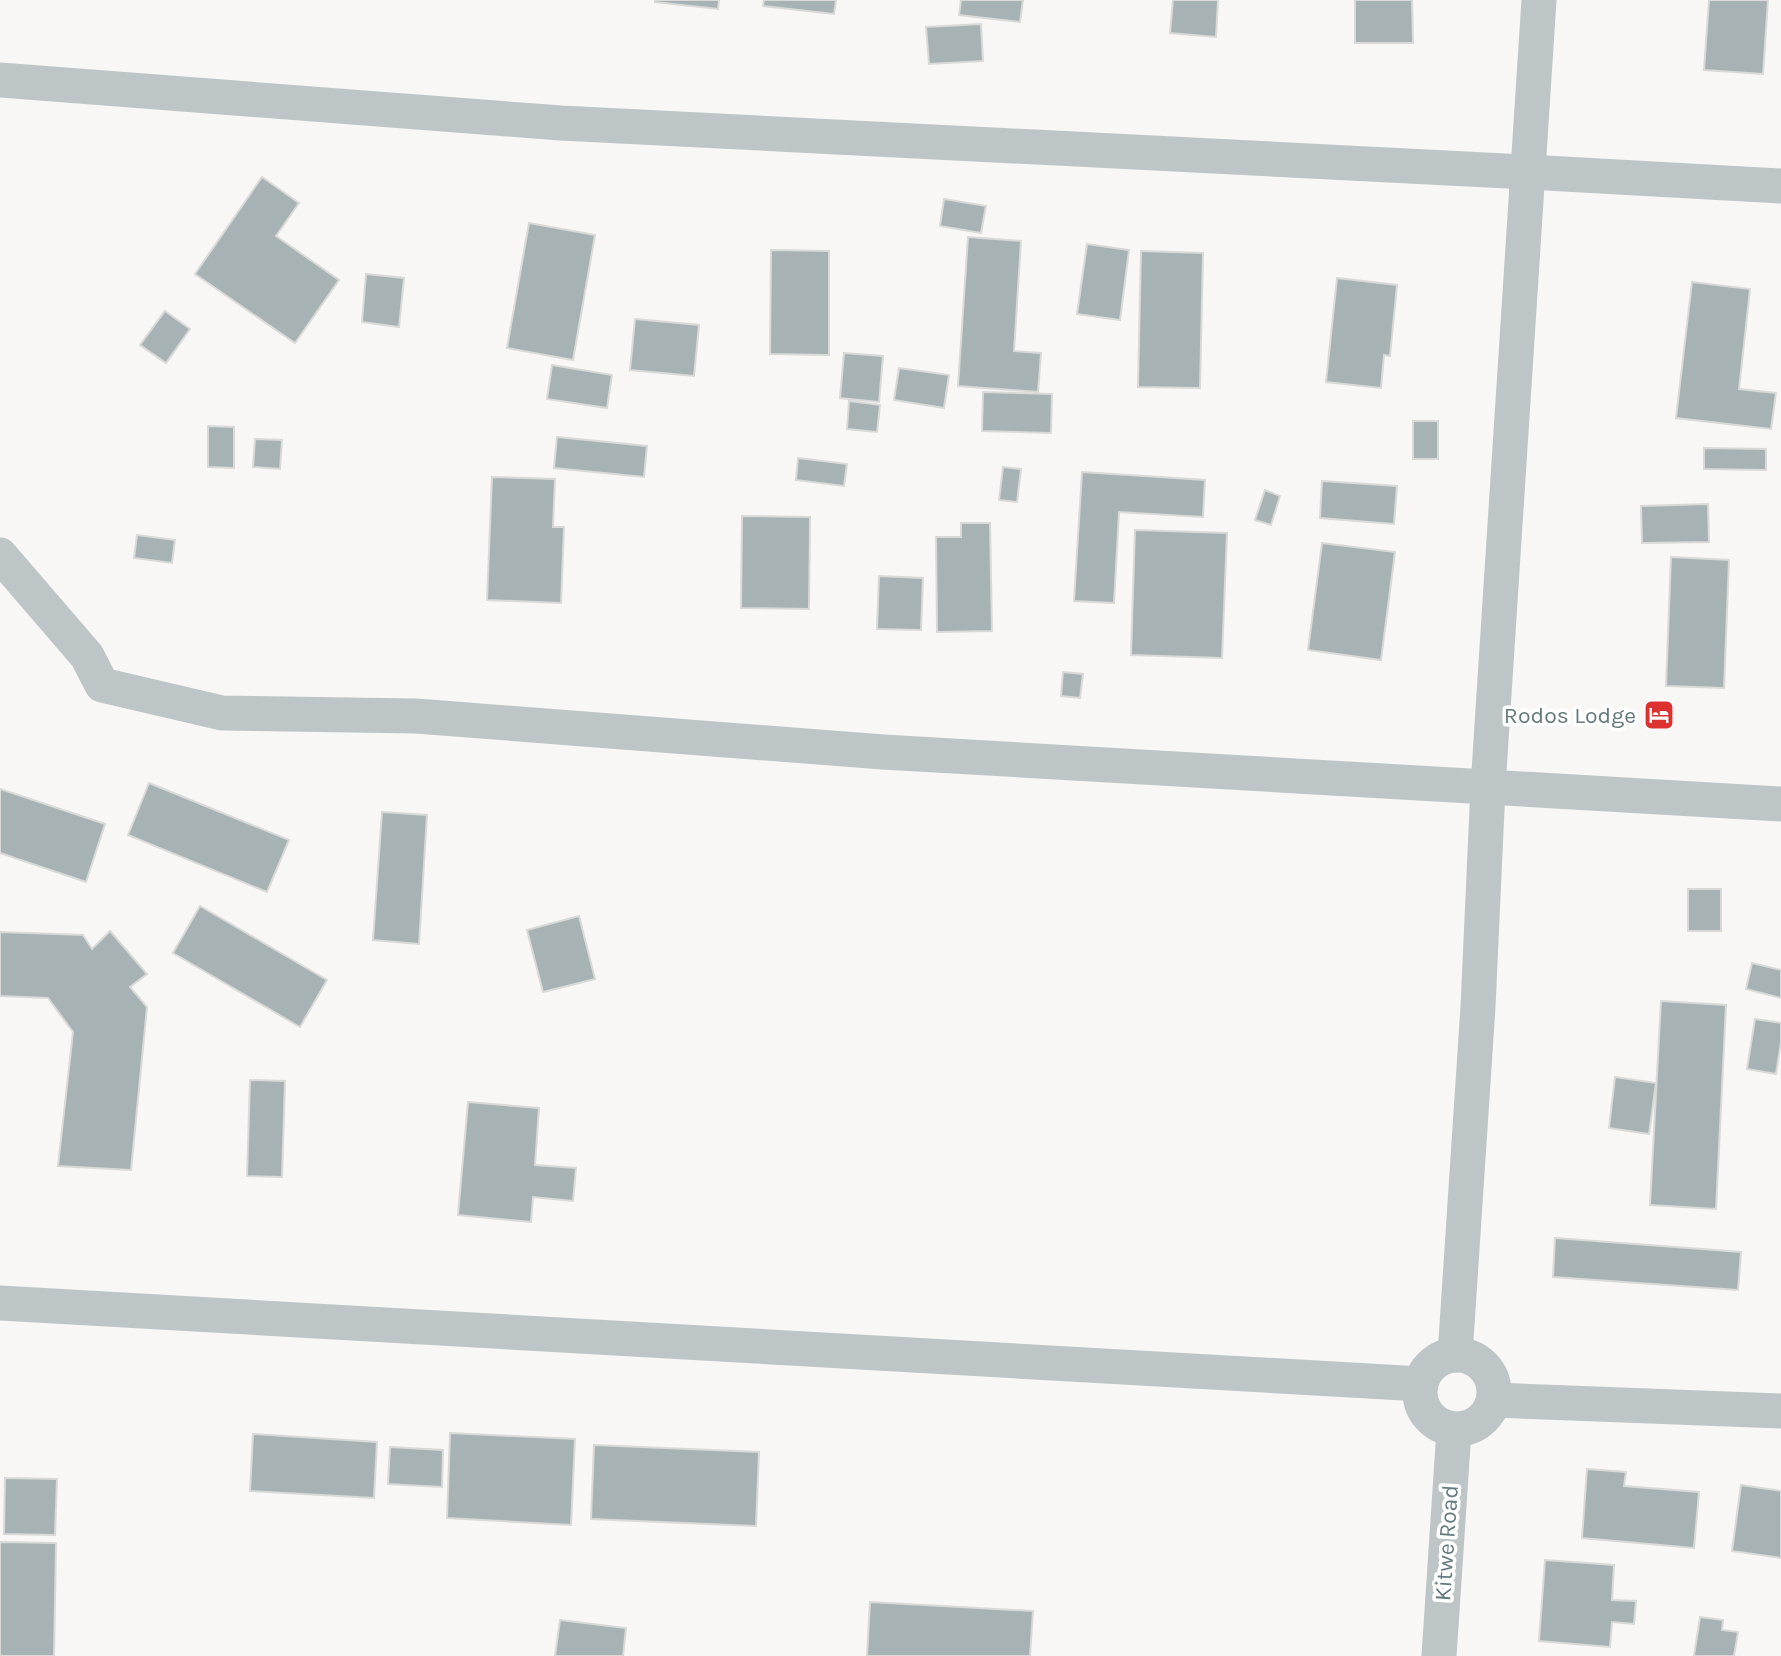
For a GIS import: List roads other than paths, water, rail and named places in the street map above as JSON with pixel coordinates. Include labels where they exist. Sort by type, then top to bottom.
[{"type":"street","points":[[1455,1355],[1478,1007],[1488,787],[1539,0]]},
{"type":"street","points":[[0,80],[561,123],[1781,186]]},
{"type":"street","points":[[0,555],[87,656],[102,685],[222,713],[416,716],[883,752],[1781,804]]},
{"type":"street","points":[[0,1303],[1421,1384]]},
{"type":"street","points":[[1455,1355],[1468,1357],[1480,1363],[1489,1373],[1494,1386],[1494,1400],[1480,1422],[1468,1428],[1454,1430],[1441,1426],[1423,1409],[1421,1384],[1427,1369],[1439,1359],[1455,1355]]},
{"type":"street","points":[[1494,1400],[1781,1411]]},
{"type":"street","name":"Kitwe Road","points":[[1439,1656],[1454,1430]]},
{"type":"place","name":"Rodos Lodge","points":[[1659,715]]}]
